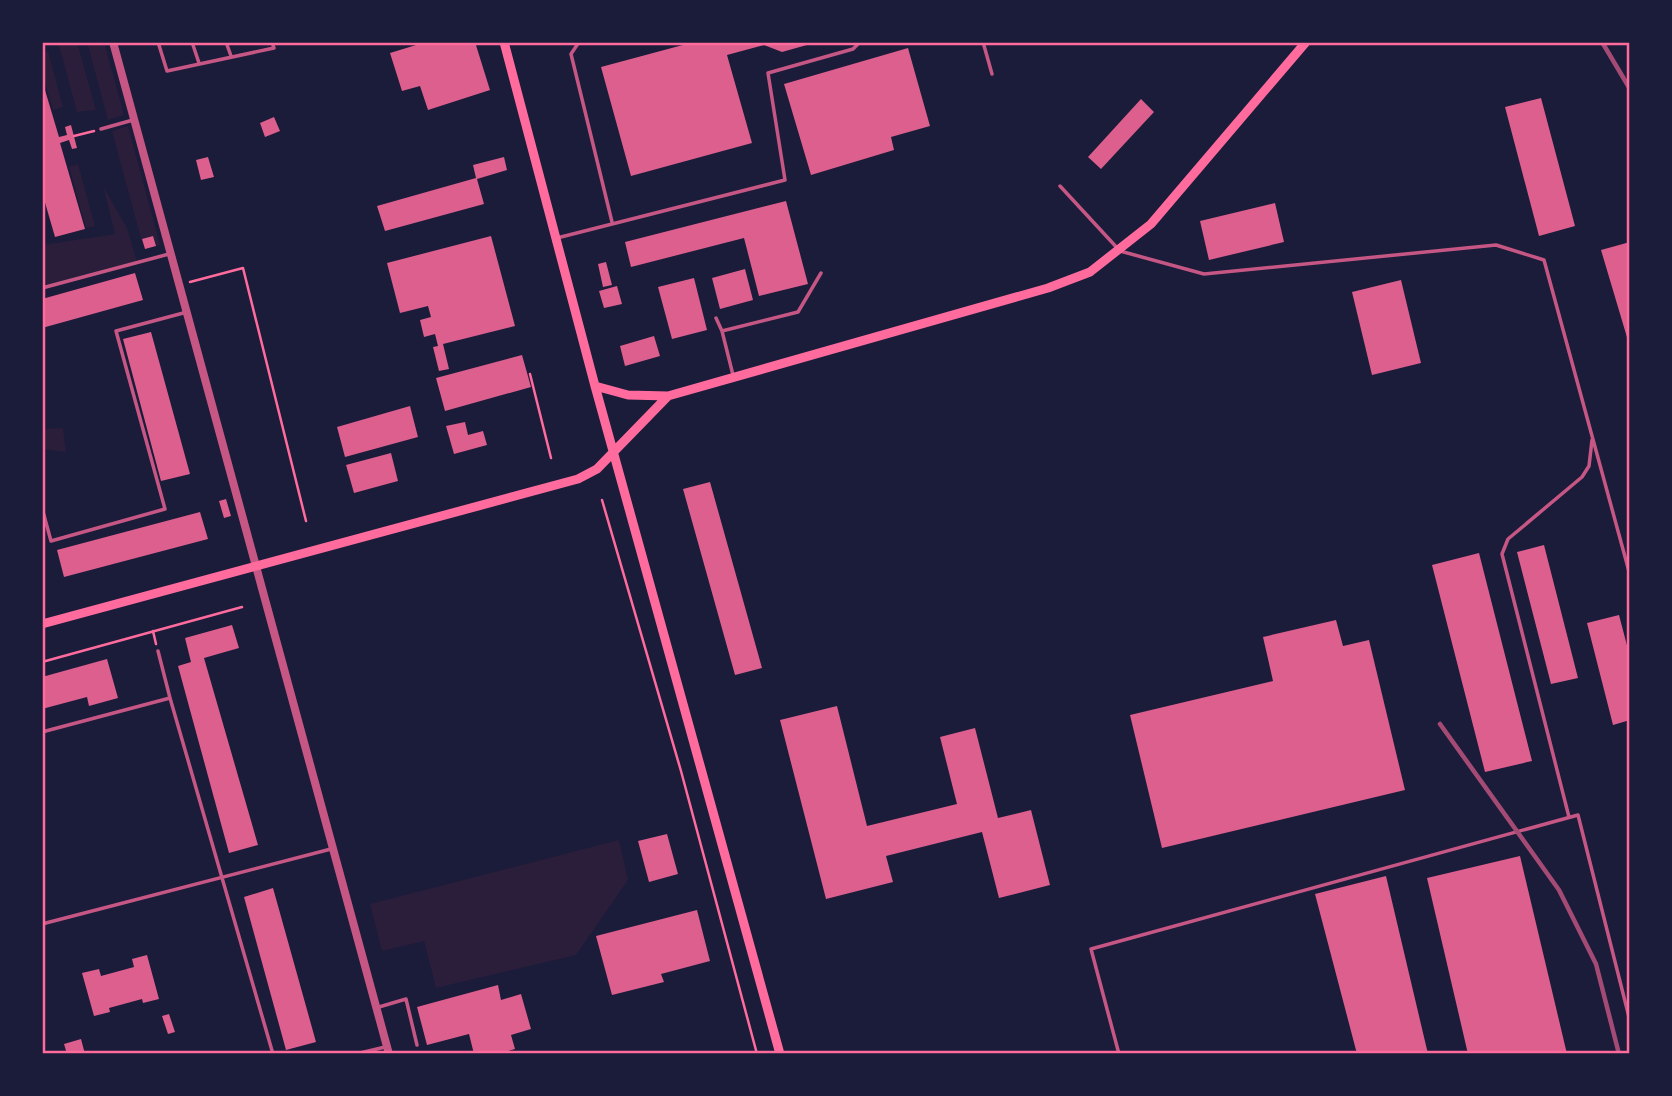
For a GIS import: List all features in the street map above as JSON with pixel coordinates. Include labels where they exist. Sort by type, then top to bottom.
[{"type":"main road","points":[[504,42],[595,386],[780,1054]]},
{"type":"main road","points":[[595,386],[628,395],[668,396],[1048,288],[1090,272],[1151,224],[1306,42]]},
{"type":"main road","points":[[42,624],[578,479],[597,469],[668,396]]},
{"type":"street","points":[[113,42],[335,848],[387,1050]]},
{"type":"lane","points":[[158,42],[167,71],[274,48],[272,42]]},
{"type":"lane","points":[[192,42],[199,63]]},
{"type":"lane","points":[[226,42],[231,57]]},
{"type":"lane","points":[[579,42],[570,54],[612,222]]},
{"type":"lane","points":[[557,239],[612,222],[785,180],[768,73],[853,49],[860,42]]},
{"type":"lane","points":[[983,42],[992,74]]},
{"type":"lane","points":[[101,129],[135,120]]},
{"type":"lane","points":[[1060,186],[1120,251],[1203,274],[1496,245],[1544,260],[1630,575]]},
{"type":"lane","points":[[42,288],[170,253]]},
{"type":"lane","points":[[722,331],[798,312],[821,273]]},
{"type":"lane","points":[[42,508],[51,541],[165,509],[116,331],[189,311]]},
{"type":"lane","points":[[716,318],[722,331],[733,377]]},
{"type":"lane","points":[[1569,817],[1502,554],[1507,539],[1582,477],[1589,466],[1592,438]]},
{"type":"lane","points":[[158,651],[273,1054]]},
{"type":"lane","points":[[42,732],[170,698]]},
{"type":"lane","points":[[1119,1054],[1091,949],[1578,815],[1630,1021]]},
{"type":"lane","points":[[42,924],[335,848]]},
{"type":"lane","points":[[376,1007],[406,999],[417,1045]]},
{"type":"lane","points":[[356,1054],[387,1050]]},
{"type":"path","points":[[74,136],[101,129]]},
{"type":"path","points":[[180,284],[243,268],[306,521]]},
{"type":"path","points":[[530,374],[551,458]]},
{"type":"path","points":[[602,500],[681,771],[757,1054]]},
{"type":"path","points":[[42,662],[242,607]]},
{"type":"path","points":[[153,631],[158,651]]},
{"type":"shaded area","points":[[58,42],[77,42],[96,110],[77,112]]},
{"type":"shaded area","points":[[87,42],[104,42],[124,115],[108,120]]},
{"type":"shaded area","points":[[48,51],[63,107],[53,110],[42,73],[42,53]]},
{"type":"shaded area","points":[[128,126],[160,245],[156,246],[153,236],[142,239],[144,250],[112,131]]},
{"type":"shaded area","points":[[78,164],[95,226],[86,228],[69,167]]},
{"type":"shaded area","points":[[103,186],[127,228],[137,262],[42,291],[42,245],[115,234]]},
{"type":"shaded area","points":[[63,428],[66,452],[42,449],[42,429]]},
{"type":"shaded area","points":[[619,840],[628,880],[576,955],[436,988],[424,941],[382,951],[370,904]]},
{"type":"building","points":[[426,42],[475,42],[490,90],[428,110],[420,86],[402,91],[390,53]]},
{"type":"building","points":[[694,42],[814,43],[782,52],[764,45],[727,55],[752,143],[631,176],[601,67]]},
{"type":"building","points":[[908,48],[930,126],[891,137],[894,150],[811,175],[784,84]]},
{"type":"building","points":[[42,80],[59,137],[67,135],[65,127],[71,125],[77,148],[72,149],[69,140],[60,143],[85,229],[55,237],[42,192]]},
{"type":"building","points":[[1541,98],[1575,226],[1539,236],[1505,107]]},
{"type":"building","points":[[1141,99],[1154,112],[1101,169],[1088,157]]},
{"type":"building","points":[[274,117],[280,131],[265,137],[260,123]]},
{"type":"building","points":[[208,157],[214,177],[201,180],[196,160]]},
{"type":"building","points":[[504,157],[507,170],[477,179],[484,204],[385,231],[377,206],[476,178],[473,165]]},
{"type":"building","points":[[786,201],[808,284],[759,296],[744,238],[631,267],[625,242]]},
{"type":"building","points":[[1275,203],[1284,242],[1209,260],[1200,221]]},
{"type":"building","points":[[153,236],[156,246],[145,249],[142,239]]},
{"type":"building","points":[[491,236],[515,326],[443,344],[449,369],[439,371],[433,347],[438,346],[435,334],[424,337],[420,320],[431,317],[428,306],[400,313],[387,263]]},
{"type":"building","points":[[1630,242],[1630,344],[1629,344],[1601,250]]},
{"type":"building","points":[[606,262],[612,285],[603,287],[598,264]]},
{"type":"building","points":[[745,269],[753,300],[720,309],[712,278]]},
{"type":"building","points":[[135,273],[143,300],[42,328],[42,299]]},
{"type":"building","points":[[694,278],[707,330],[672,339],[658,287]]},
{"type":"building","points":[[1401,280],[1421,363],[1372,375],[1352,292]]},
{"type":"building","points":[[617,286],[622,304],[604,308],[599,291]]},
{"type":"building","points":[[151,332],[190,474],[161,481],[123,339]]},
{"type":"building","points":[[654,336],[660,356],[625,366],[620,346]]},
{"type":"building","points":[[522,355],[531,387],[445,411],[436,378]]},
{"type":"building","points":[[410,406],[418,437],[345,457],[337,427]]},
{"type":"building","points":[[465,422],[468,435],[483,431],[487,445],[454,454],[446,426]]},
{"type":"building","points":[[391,453],[398,481],[354,493],[346,465]]},
{"type":"building","points":[[710,482],[762,668],[735,675],[683,489]]},
{"type":"building","points":[[226,499],[231,516],[224,518],[219,501]]},
{"type":"building","points":[[200,512],[208,539],[64,577],[57,550]]},
{"type":"building","points":[[1544,545],[1578,678],[1551,684],[1517,552]]},
{"type":"building","points":[[1479,553],[1532,761],[1485,772],[1432,565]]},
{"type":"building","points":[[1619,615],[1630,657],[1630,720],[1613,725],[1587,623]]},
{"type":"building","points":[[1336,620],[1343,646],[1369,640],[1405,790],[1162,848],[1130,715],[1273,681],[1263,637]]},
{"type":"building","points":[[232,625],[239,648],[204,658],[258,845],[229,853],[178,666],[191,662],[185,638]]},
{"type":"building","points":[[107,659],[118,698],[89,706],[87,697],[42,709],[42,677]]},
{"type":"building","points":[[837,706],[867,826],[957,804],[940,737],[975,728],[998,818],[1031,810],[1050,885],[999,898],[982,832],[886,856],[893,882],[826,899],[780,720]]},
{"type":"building","points":[[667,834],[678,874],[649,882],[638,841]]},
{"type":"building","points":[[1520,856],[1567,1054],[1468,1054],[1427,878]]},
{"type":"building","points":[[1386,876],[1428,1054],[1357,1054],[1315,894]]},
{"type":"building","points":[[273,888],[316,1042],[286,1050],[244,897]]},
{"type":"building","points":[[697,910],[710,961],[661,974],[664,982],[612,995],[596,936]]},
{"type":"building","points":[[147,955],[159,999],[143,1003],[142,999],[109,1008],[110,1012],[94,1016],[82,973],[99,969],[101,976],[134,967],[132,959]]},
{"type":"building","points":[[498,985],[501,1000],[521,994],[531,1029],[511,1035],[515,1049],[498,1054],[474,1054],[469,1034],[427,1045],[417,1007]]},
{"type":"building","points":[[169,1014],[175,1032],[168,1034],[162,1016]]},
{"type":"building","points":[[81,1039],[85,1054],[67,1054],[64,1044]]},
{"type":"railway","points":[[1602,42],[1630,89]]},
{"type":"railway","points":[[1440,724],[1559,890],[1596,964],[1619,1054]]}]
